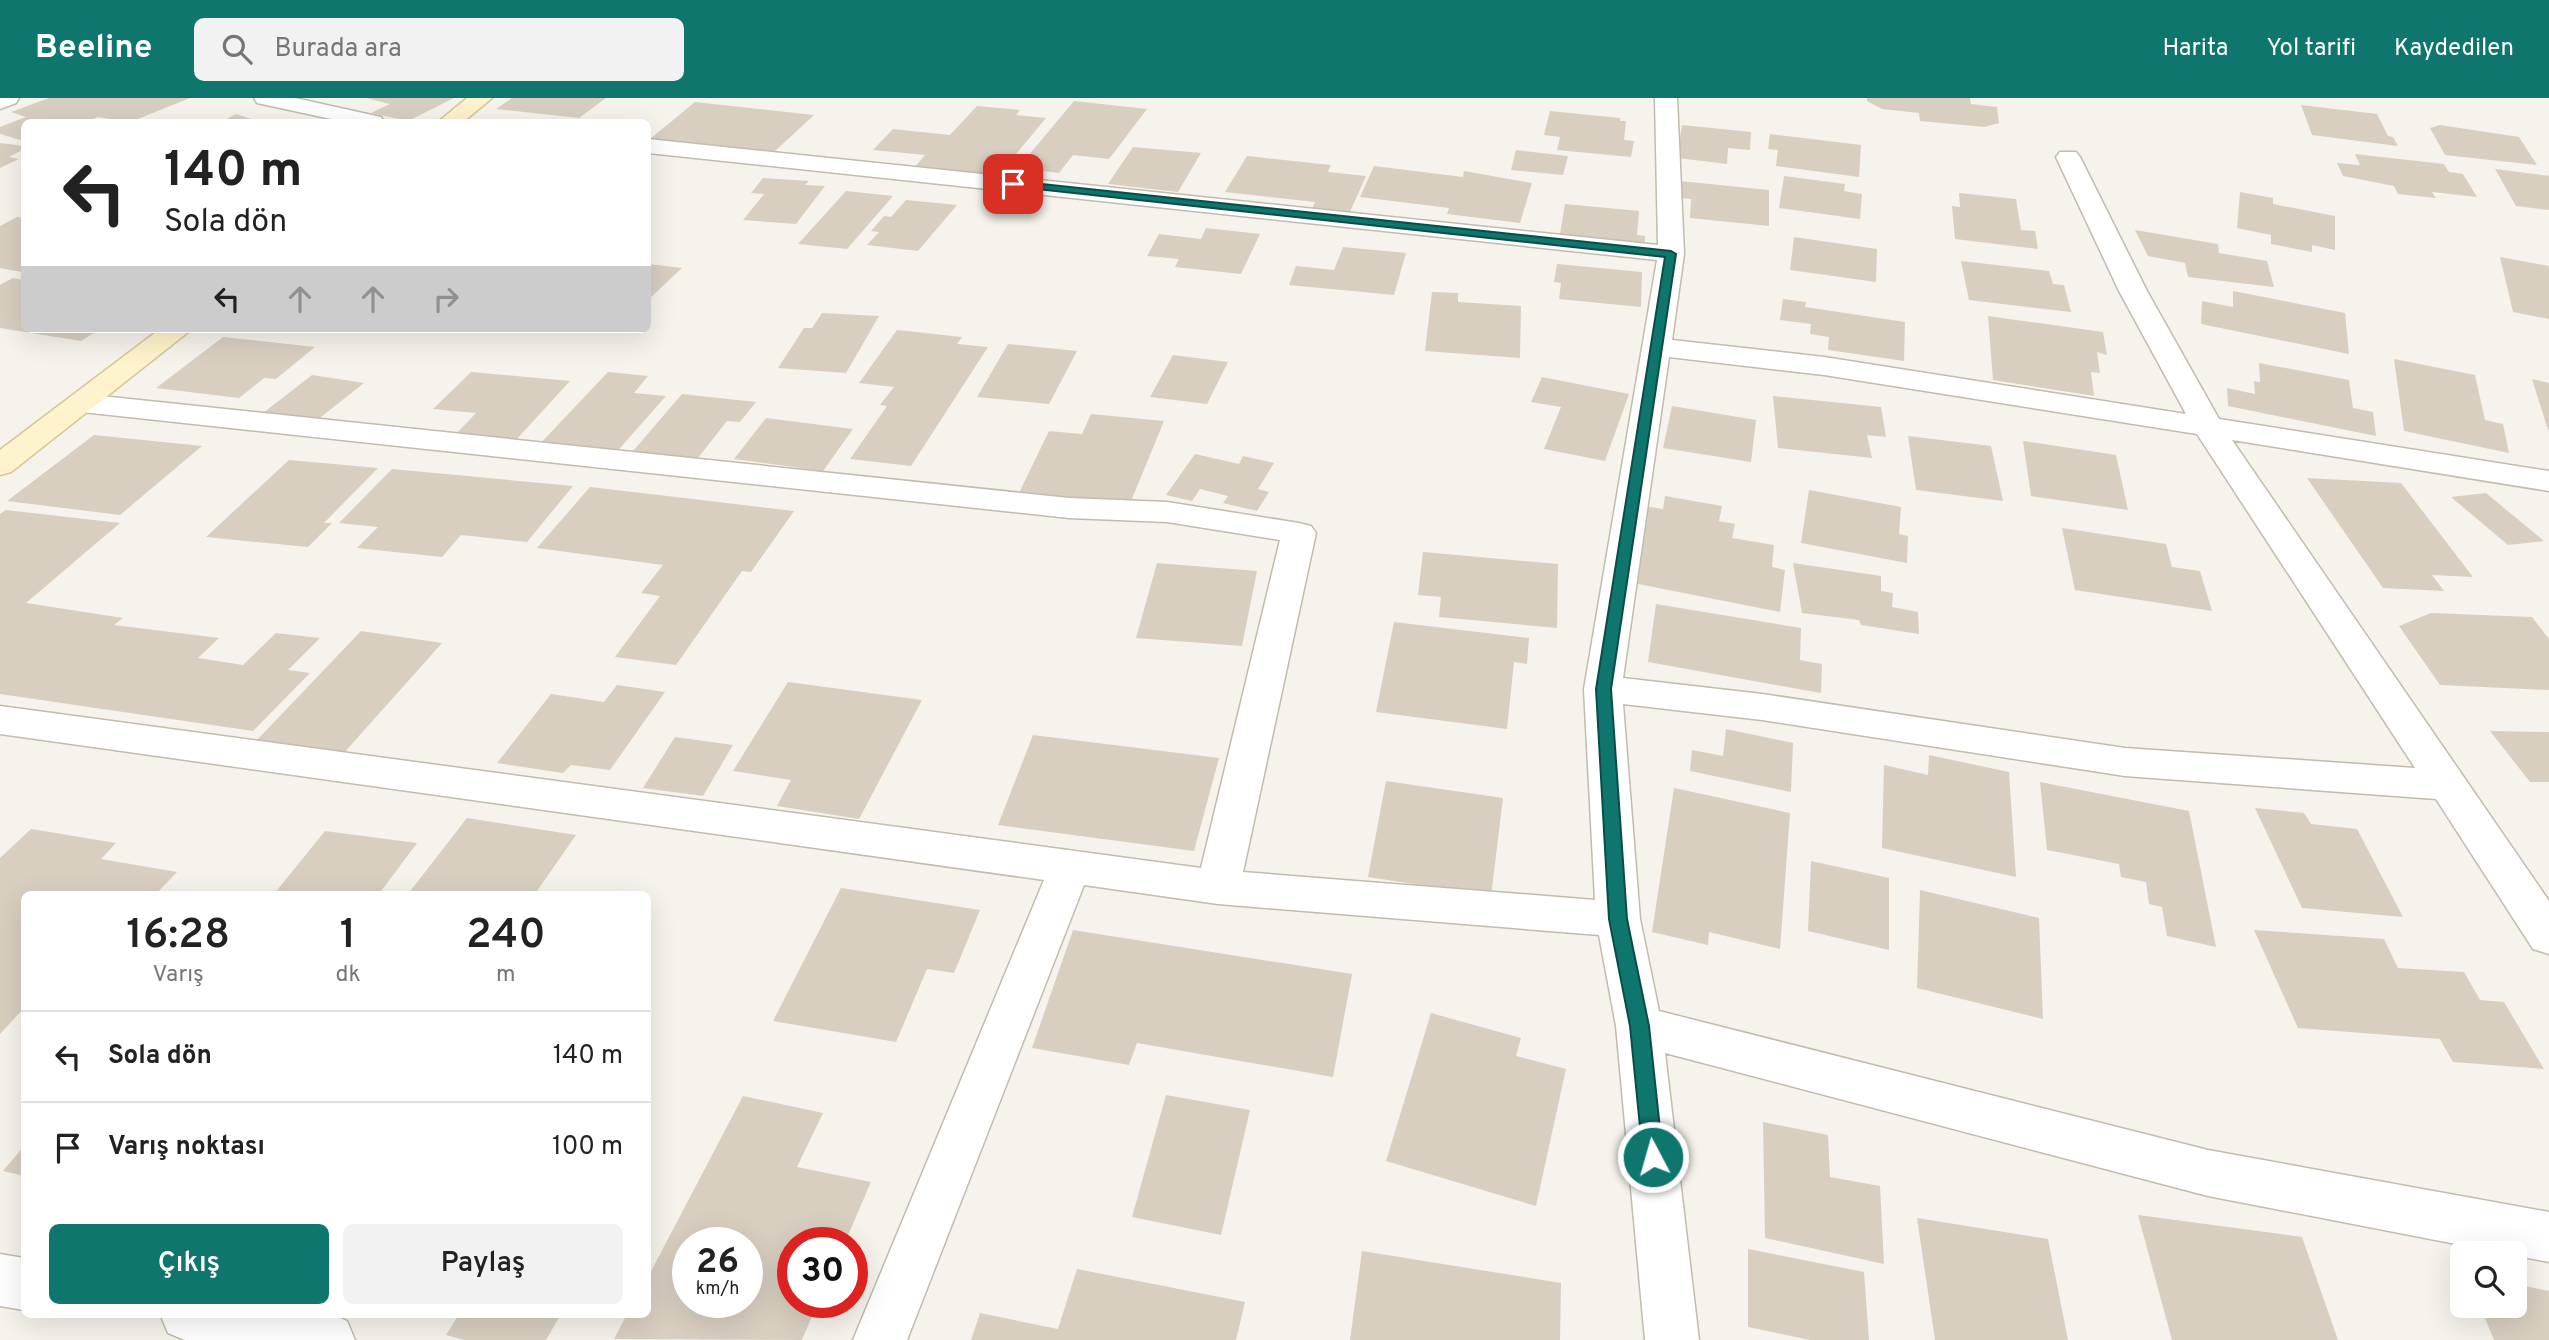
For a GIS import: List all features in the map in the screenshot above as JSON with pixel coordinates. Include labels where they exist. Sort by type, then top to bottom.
[{"type":"street","points":[[0,102],[8,98]]},
{"type":"street","points":[[265,98],[360,119]]},
{"type":"street","points":[[453,119],[481,98]]},
{"type":"street","points":[[1666,98],[1671,254],[1603,689],[1618,919],[1639,1026],[1672,1340]]},
{"type":"street","points":[[651,146],[1671,254]]},
{"type":"street","points":[[2068,157],[2133,291],[2208,427],[2549,936]]},
{"type":"street","points":[[0,465],[173,333]]},
{"type":"street","points":[[1656,347],[1824,366],[2549,481]]},
{"type":"street","points":[[82,403],[1069,508],[1167,512],[1298,533],[1219,887]]},
{"type":"street","points":[[1603,689],[1762,707],[2125,762],[2447,785]]},
{"type":"street","points":[[0,720],[1219,887],[1618,919]]},
{"type":"street","points":[[880,1340],[1070,867]]},
{"type":"street","points":[[1639,1026],[2208,1173],[2549,1237]]},
{"type":"street","points":[[0,1280],[21,1284]]},
{"type":"street","points":[[209,1318],[328,1340]]},
{"type":"building","points":[[49,98],[190,98],[138,119],[21,119],[21,140],[0,134],[0,127],[26,117],[11,112]]},
{"type":"building","points":[[366,98],[454,98],[412,119],[371,113],[390,104]]},
{"type":"building","points":[[512,98],[606,98],[579,118],[496,109]]},
{"type":"building","points":[[1867,98],[1970,98],[1971,104],[1997,107],[1999,123],[1985,127],[1920,121],[1919,113],[1882,109],[1867,101]]},
{"type":"building","points":[[1074,101],[1147,109],[1109,159],[1073,155],[1059,173],[1018,168]]},
{"type":"building","points":[[695,102],[814,115],[774,152],[651,138]]},
{"type":"building","points":[[2301,105],[2377,114],[2388,136],[2393,137],[2398,146],[2312,135]]},
{"type":"building","points":[[977,106],[1020,110],[1016,115],[1046,118],[997,177],[914,168],[925,155],[873,150],[893,129],[950,135]]},
{"type":"building","points":[[1550,111],[1620,118],[1620,121],[1626,121],[1624,140],[1634,141],[1631,157],[1557,150],[1560,137],[1544,135]]},
{"type":"building","points":[[236,114],[252,119],[227,119]]},
{"type":"building","points":[[1682,125],[1751,132],[1750,150],[1728,148],[1727,164],[1677,158]]},
{"type":"building","points":[[2440,125],[2519,137],[2537,165],[2445,155],[2430,128]]},
{"type":"building","points":[[1770,134],[1861,145],[1859,177],[1776,166],[1778,150],[1768,149]]},
{"type":"building","points":[[0,143],[21,146],[21,151],[9,157],[19,159],[0,168]]},
{"type":"building","points":[[1133,147],[1201,153],[1178,192],[1108,184]]},
{"type":"building","points":[[1516,150],[1568,156],[1563,175],[1511,170]]},
{"type":"building","points":[[2355,154],[2444,164],[2449,172],[2463,174],[2477,197],[2432,192],[2436,198],[2398,194],[2394,186],[2343,176],[2337,163],[2360,165]]},
{"type":"building","points":[[1247,156],[1331,165],[1328,172],[1366,176],[1349,214],[1312,209],[1315,202],[1225,192]]},
{"type":"building","points":[[1374,166],[1463,177],[1464,171],[1532,183],[1520,223],[1447,214],[1449,208],[1360,197]]},
{"type":"building","points":[[2495,169],[2549,176],[2549,210],[2516,206]]},
{"type":"building","points":[[1784,176],[1845,184],[1844,191],[1862,194],[1860,219],[1779,208]]},
{"type":"building","points":[[763,178],[809,181],[805,185],[825,186],[796,224],[743,220],[764,194],[751,193]]},
{"type":"building","points":[[1680,181],[1769,190],[1769,226],[1690,218],[1691,199],[1678,198]]},
{"type":"building","points":[[846,191],[893,196],[847,249],[798,244]]},
{"type":"building","points":[[2240,192],[2273,198],[2273,204],[2335,216],[2335,250],[2312,245],[2312,252],[2271,244],[2271,235],[2237,228]]},
{"type":"building","points":[[1959,193],[2016,199],[2021,230],[2035,231],[2038,249],[1955,239],[1952,206],[1960,207]]},
{"type":"building","points":[[906,200],[957,205],[918,251],[867,245],[879,232],[871,231],[884,216],[891,217]]},
{"type":"building","points":[[1565,204],[1639,211],[1637,235],[1645,236],[1645,246],[1560,234]]},
{"type":"building","points":[[21,218],[21,272],[0,268],[0,226]]},
{"type":"building","points":[[1206,228],[1260,234],[1241,274],[1175,267],[1179,259],[1147,256],[1159,234],[1201,239]]},
{"type":"building","points":[[2135,230],[2218,244],[2219,253],[2267,261],[2274,287],[2188,277],[2185,263],[2148,256]]},
{"type":"building","points":[[1794,237],[1877,249],[1876,282],[1790,270]]},
{"type":"building","points":[[1343,247],[1406,253],[1394,295],[1289,285],[1296,266],[1334,270]]},
{"type":"building","points":[[2500,257],[2549,266],[2549,319],[2513,312]]},
{"type":"building","points":[[1961,261],[2049,271],[2053,284],[2064,285],[2071,312],[1969,300]]},
{"type":"building","points":[[651,264],[682,268],[651,297]]},
{"type":"building","points":[[1557,264],[1642,272],[1641,307],[1559,299],[1561,283],[1554,282]]},
{"type":"building","points":[[13,278],[21,279],[21,331],[0,328],[0,285]]},
{"type":"building","points":[[2233,291],[2345,313],[2349,354],[2201,324],[2202,301],[2233,307]]},
{"type":"building","points":[[1432,292],[1458,293],[1458,302],[1521,306],[1520,358],[1425,351]]},
{"type":"building","points":[[1783,299],[1806,302],[1805,307],[1905,322],[1904,361],[1828,350],[1829,337],[1810,334],[1811,324],[1780,320]]},
{"type":"building","points":[[822,313],[879,316],[846,373],[778,368],[804,328],[812,328]]},
{"type":"building","points":[[1988,316],[2103,332],[2107,355],[2097,352],[2100,373],[2091,372],[2094,396],[1993,380]]},
{"type":"building","points":[[897,330],[962,337],[957,344],[988,347],[911,466],[850,459],[887,406],[880,405],[894,387],[859,383]]},
{"type":"building","points":[[31,333],[94,333],[81,341]]},
{"type":"building","points":[[223,337],[315,347],[276,379],[264,378],[239,398],[156,388]]},
{"type":"building","points":[[1008,344],[1077,351],[1049,404],[977,397]]},
{"type":"building","points":[[1173,355],[1228,362],[1207,404],[1150,397]]},
{"type":"building","points":[[2394,359],[2475,375],[2485,420],[2503,424],[2509,453],[2404,431]]},
{"type":"building","points":[[2259,363],[2349,380],[2353,408],[2373,412],[2376,436],[2228,406],[2227,388],[2255,394],[2254,381],[2260,382]]},
{"type":"building","points":[[471,372],[570,381],[515,441],[455,435],[476,413],[433,409]]},
{"type":"building","points":[[608,372],[648,376],[634,393],[666,396],[613,456],[537,447]]},
{"type":"building","points":[[312,375],[364,383],[316,421],[263,413]]},
{"type":"building","points":[[1542,377],[1629,394],[1605,461],[1544,449],[1561,407],[1531,402]]},
{"type":"building","points":[[2532,379],[2549,383],[2548,430]]},
{"type":"building","points":[[682,394],[756,402],[740,422],[727,421],[698,458],[633,451]]},
{"type":"building","points":[[1773,396],[1881,407],[1886,437],[1867,435],[1872,458],[1778,448]]},
{"type":"building","points":[[1672,406],[1756,420],[1751,462],[1663,448]]},
{"type":"building","points":[[1091,414],[1164,421],[1129,506],[1018,495],[1049,431],[1082,434]]},
{"type":"building","points":[[766,418],[853,429],[823,471],[734,459]]},
{"type":"building","points":[[94,435],[202,446],[120,515],[7,501]]},
{"type":"building","points":[[1908,436],[1991,446],[2003,501],[1916,490]]},
{"type":"building","points":[[2023,441],[2116,455],[2128,510],[2031,496]]},
{"type":"building","points":[[1195,454],[1239,464],[1243,456],[1274,463],[1258,489],[1269,492],[1257,511],[1223,503],[1228,496],[1200,489],[1192,501],[1166,495]]},
{"type":"building","points":[[289,460],[378,468],[324,523],[332,523],[308,547],[206,537]]},
{"type":"building","points":[[392,469],[573,486],[527,542],[461,535],[442,557],[357,548],[378,527],[339,523]]},
{"type":"building","points":[[2307,478],[2401,483],[2473,577],[2432,575],[2444,591],[2383,588]]},
{"type":"building","points":[[590,487],[794,511],[751,572],[742,571],[676,665],[615,657],[660,596],[641,593],[663,565],[537,548]]},
{"type":"building","points":[[1809,490],[1901,507],[1899,534],[1908,536],[1907,563],[1801,543]]},
{"type":"building","points":[[2486,493],[2544,541],[2508,545],[2451,497]]},
{"type":"building","points":[[1665,496],[1722,506],[1719,521],[1735,524],[1732,538],[1774,545],[1772,567],[1785,570],[1780,612],[1628,582],[1644,506],[1663,509]]},
{"type":"building","points":[[6,510],[120,523],[26,603],[123,618],[114,625],[219,638],[198,658],[243,665],[276,633],[320,638],[288,670],[310,673],[253,731],[0,694],[0,514]]},
{"type":"building","points":[[2062,528],[2166,544],[2172,567],[2200,571],[2212,611],[2075,590]]},
{"type":"building","points":[[1423,552],[1558,564],[1557,628],[1439,617],[1441,597],[1418,595]]},
{"type":"building","points":[[1157,563],[1257,571],[1242,646],[1136,638]]},
{"type":"building","points":[[1793,563],[1881,576],[1881,591],[1893,593],[1892,607],[1918,612],[1919,634],[1861,625],[1859,620],[1802,613]]},
{"type":"building","points":[[1656,604],[1801,628],[1800,660],[1822,664],[1821,693],[1648,662]]},
{"type":"building","points":[[2431,613],[2532,617],[2549,639],[2549,690],[2440,685],[2399,626]]},
{"type":"building","points":[[1394,622],[1529,638],[1527,664],[1514,662],[1507,729],[1376,712]]},
{"type":"building","points":[[361,631],[442,643],[343,754],[257,740]]},
{"type":"building","points":[[788,682],[922,700],[859,819],[777,806],[791,780],[733,771]]},
{"type":"building","points":[[617,685],[665,692],[610,770],[571,765],[563,773],[497,763],[551,694],[604,702]]},
{"type":"building","points":[[1726,729],[1793,743],[1791,792],[1690,771],[1692,750],[1723,756]]},
{"type":"building","points":[[2490,731],[2549,732],[2549,782],[2530,782]]},
{"type":"building","points":[[1033,735],[1219,758],[1194,851],[998,825]]},
{"type":"building","points":[[675,737],[733,745],[703,796],[643,788]]},
{"type":"building","points":[[1929,755],[2009,772],[2016,877],[1882,848],[1884,765],[1928,775]]},
{"type":"building","points":[[1386,781],[1503,798],[1491,896],[1368,877]]},
{"type":"building","points":[[2040,782],[2189,811],[2216,947],[2167,936],[2162,907],[2149,904],[2146,882],[2121,877],[2119,864],[2047,850]]},
{"type":"building","points":[[1674,788],[1790,813],[1780,949],[1709,932],[1708,945],[1652,932]]},
{"type":"building","points":[[2255,808],[2304,813],[2311,824],[2357,829],[2403,917],[2302,908]]},
{"type":"building","points":[[467,818],[576,835],[537,891],[410,891]]},
{"type":"building","points":[[31,829],[116,843],[101,859],[177,872],[159,891],[21,891],[21,1011],[0,1034],[0,858]]},
{"type":"building","points":[[325,831],[417,843],[381,891],[276,891]]},
{"type":"building","points":[[1811,861],[1889,878],[1889,950],[1808,931]]},
{"type":"building","points":[[841,888],[980,910],[954,973],[927,969],[896,1042],[773,1021]]},
{"type":"building","points":[[1920,890],[2039,918],[2043,1019],[1917,988]]},
{"type":"building","points":[[1073,930],[1352,974],[1333,1077],[1137,1043],[1129,1065],[1032,1048]]},
{"type":"building","points":[[2254,930],[2384,939],[2398,968],[2464,972],[2480,1000],[2504,1002],[2544,1069],[2453,1062],[2440,1039],[2298,1028]]},
{"type":"building","points":[[1431,1013],[1521,1038],[1516,1056],[1566,1069],[1536,1206],[1386,1161]]},
{"type":"building","points":[[1166,1095],[1250,1110],[1221,1235],[1132,1217]]},
{"type":"building","points":[[743,1096],[823,1113],[797,1167],[871,1182],[852,1227],[777,1227],[777,1318],[811,1318],[802,1340],[614,1339],[625,1318],[651,1318],[651,1271],[672,1231],[672,1318],[763,1318],[763,1227],[674,1227]]},
{"type":"building","points":[[1763,1122],[1828,1135],[1830,1177],[1880,1186],[1884,1264],[1765,1238]]},
{"type":"building","points":[[21,1150],[21,1175],[3,1171]]},
{"type":"building","points":[[2138,1215],[2302,1237],[2338,1340],[2172,1340]]},
{"type":"building","points":[[1917,1218],[2048,1239],[2068,1340],[1935,1340]]},
{"type":"building","points":[[1748,1249],[1864,1272],[1869,1340],[1810,1340],[1748,1327]]},
{"type":"building","points":[[1362,1251],[1561,1283],[1560,1340],[1350,1340]]},
{"type":"building","points":[[1077,1269],[1245,1302],[1236,1340],[971,1340],[980,1313],[1058,1329]]},
{"type":"building","points":[[2527,1286],[2549,1291],[2549,1340],[2494,1340],[2485,1318],[2527,1318]]},
{"type":"building","points":[[457,1318],[559,1318],[546,1340],[464,1340],[446,1335]]},
{"type":"route","points":[[1013,184],[1671,254],[1603,689],[1618,919],[1639,1026],[1653,1157]]}]
